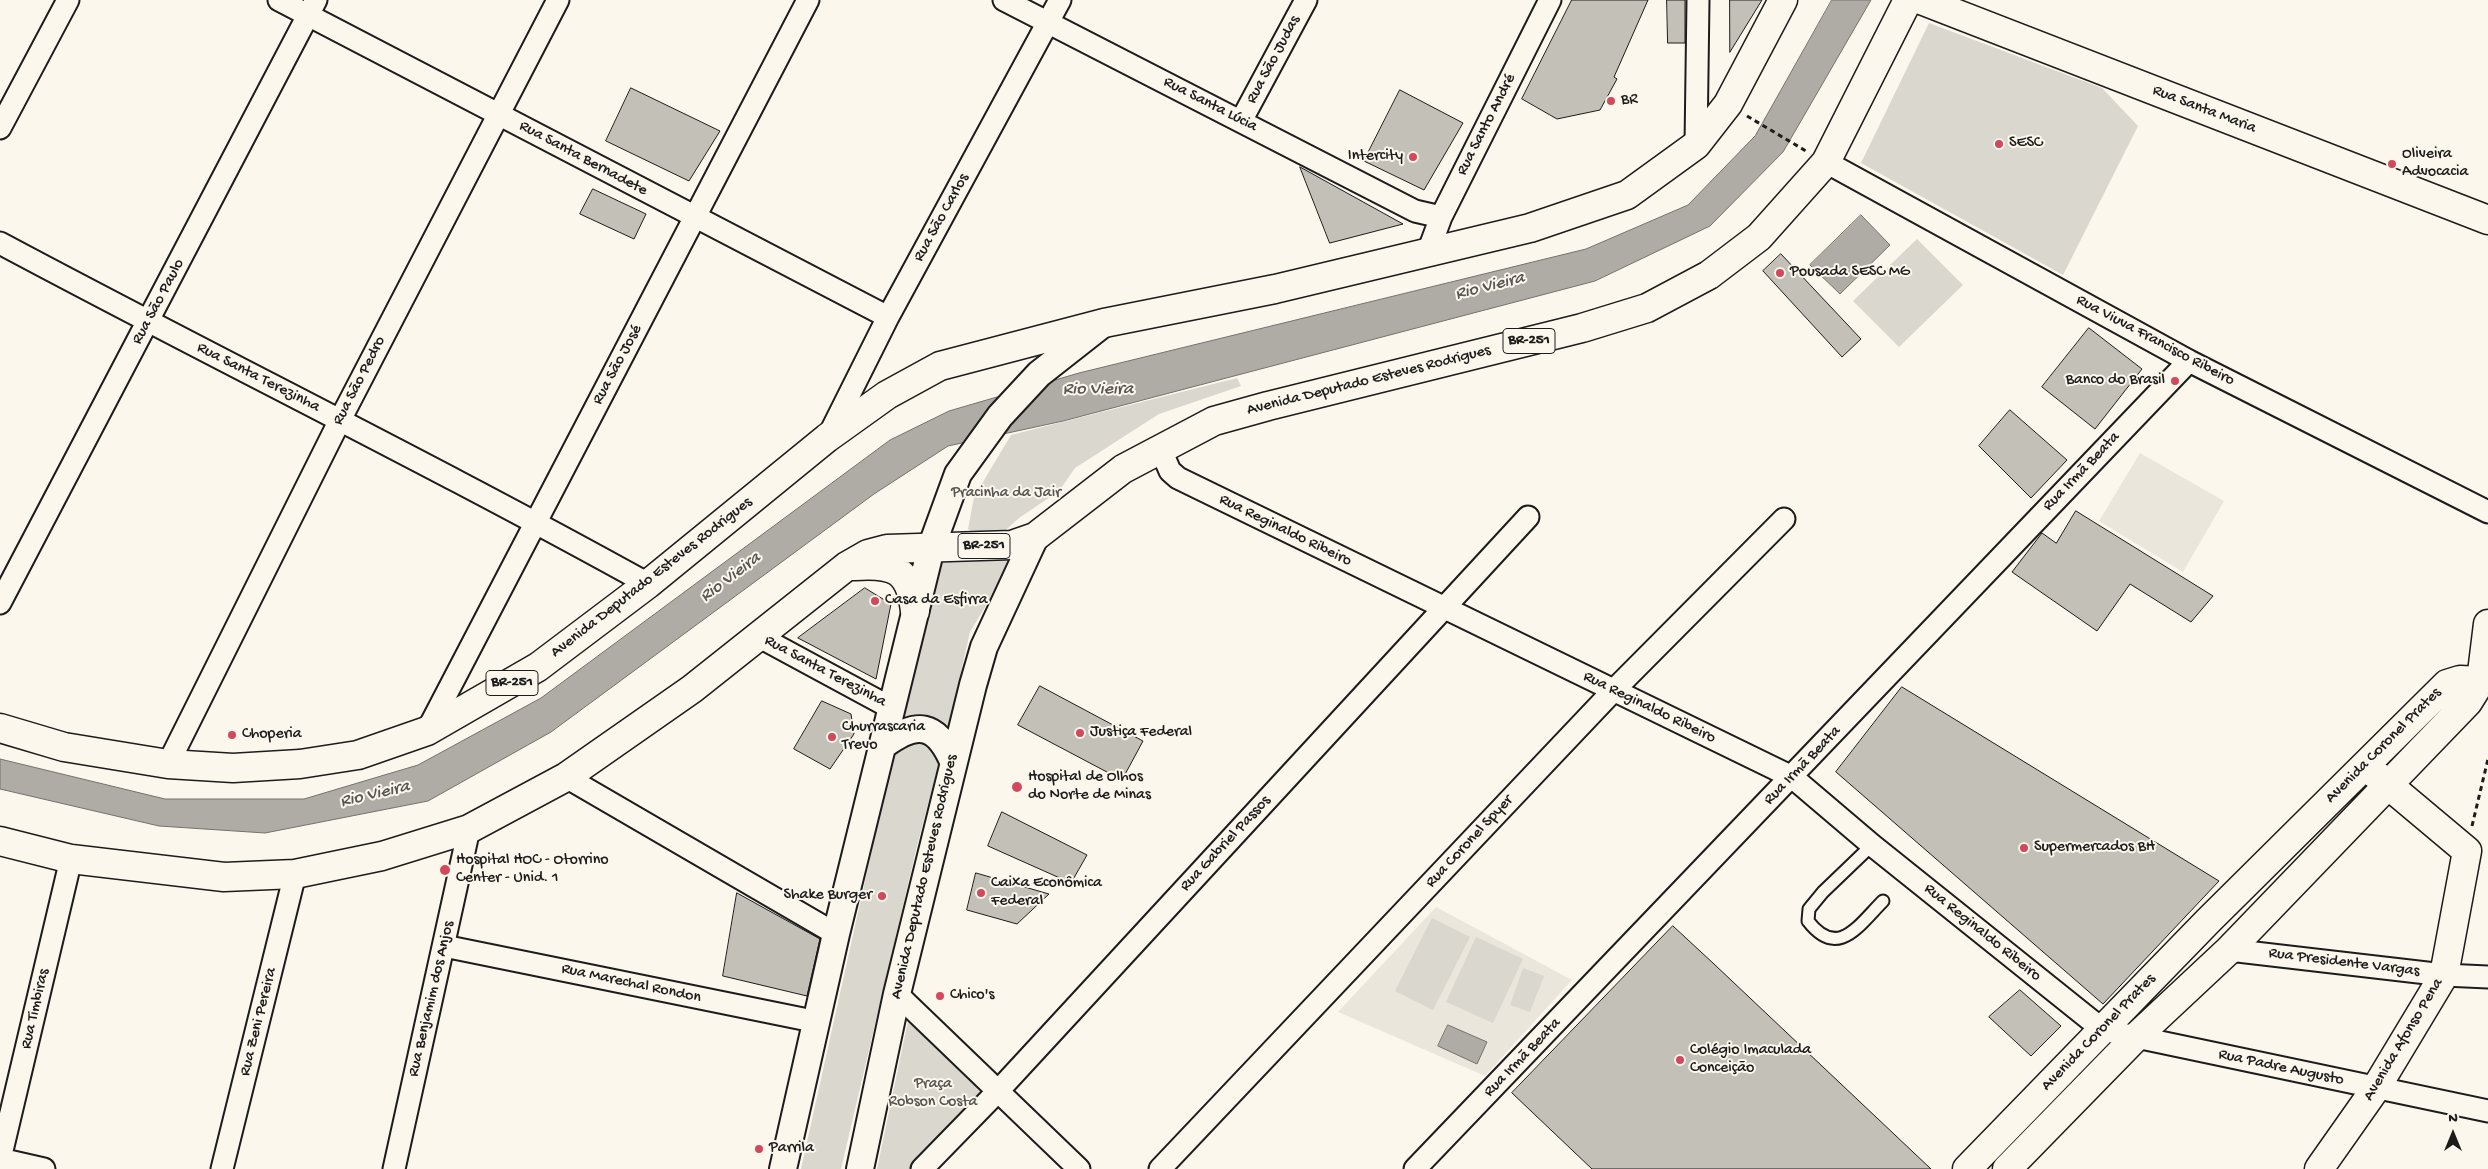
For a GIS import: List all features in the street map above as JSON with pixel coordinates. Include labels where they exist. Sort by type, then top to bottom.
[{"type":"main road","name":"Avenida Deputado Esteves Rodrigues","points":[[0,728],[64,747],[168,764],[233,768],[300,764],[358,755],[427,731],[538,668],[648,584],[827,438],[887,396],[940,366],[1104,323],[1275,288],[1530,228],[1627,195],[1696,145],[1728,104],[1783,0]]},
{"type":"main road","name":"Avenida Deputado Esteves Rodrigues","points":[[0,841],[71,859],[224,877],[295,874],[382,856],[469,829],[566,777],[692,689],[847,566],[878,550],[1012,545],[1035,537],[1123,469],[1214,421],[1259,408],[1582,328],[1647,308],[1709,275],[1759,237],[1817,157],[1908,0]]},
{"type":"main road","name":"Rua Santa Maria","points":[[1921,0],[2488,220]]},
{"type":"main road","points":[[2450,205],[2488,202]]},
{"type":"main road","points":[[847,566],[875,564],[889,567],[903,575],[912,591],[915,611]]},
{"type":"main road","points":[[2485,682],[2488,624]]},
{"type":"main road","name":"Avenida Coronel Prates","points":[[1967,1169],[2208,921],[2447,684],[2460,680],[2485,682]]},
{"type":"main road","name":"Avenida Coronel Prates","points":[[2007,1169],[2136,1037],[2229,950],[2468,702],[2485,682]]},
{"type":"main road","points":[[2365,765],[2466,851]]},
{"type":"main road","name":"Avenida Afonso Pena","points":[[2318,1169],[2376,1088],[2444,975],[2466,851]]},
{"type":"street","points":[[0,128],[68,0]]},
{"type":"street","name":"Rua Santa Bernadete","points":[[279,0],[312,8],[497,115],[888,317]]},
{"type":"street","name":"Rua São Pedro","points":[[168,764],[340,420],[558,0]]},
{"type":"street","name":"Rua São José","points":[[427,731],[808,0]]},
{"type":"street","name":"Rua Santa Lúcia","points":[[1004,0],[1415,211],[1441,217]]},
{"type":"street","name":"Rua São Carlos","points":[[827,438],[888,317],[1060,0]]},
{"type":"street","name":"Rua São Judas","points":[[1241,121],[1306,0]]},
{"type":"street","name":"Rua Santo André","points":[[1428,252],[1441,217],[1550,0]]},
{"type":"street","points":[[1696,145],[1698,0]]},
{"type":"street","name":"Rua São Paulo","points":[[0,603],[312,8]]},
{"type":"street","name":"Rua Viuva Francisco Ribeiro","points":[[1817,157],[2189,361],[2488,512]]},
{"type":"street","points":[[1415,211],[1420,233],[1428,252]]},
{"type":"street","name":"Rua Santa Terezinha","points":[[0,243],[148,322],[536,521],[648,584]]},
{"type":"street","name":"Avenida Deputado Esteves Rodrigues","points":[[783,1169],[818,1022],[836,934],[893,709],[915,611],[931,548],[958,474],[1000,416],[1039,374],[1104,323]]},
{"type":"street","name":"Rua Irmã Beata","points":[[1416,1169],[2189,361]]},
{"type":"street","name":"Rua Reginaldo Ribeiro","points":[[1160,448],[1170,471],[1178,478],[1792,777],[1872,845],[2103,1030]]},
{"type":"street","name":"Rua Gabriel Passos","points":[[922,1169],[999,1090],[1528,517]]},
{"type":"street","name":"Rua Coronel Spyer","points":[[1160,1169],[1613,691],[1784,519]]},
{"type":"street","name":"Avenida Deputado Esteves Rodrigues","points":[[860,1169],[897,994],[953,761],[984,647],[1035,537]]},
{"type":"street","name":"Rua Santa Terezinha","points":[[758,636],[893,709]]},
{"type":"street","points":[[884,744],[901,732],[926,730],[936,734],[945,743],[953,761]]},
{"type":"street","points":[[566,777],[836,934]]},
{"type":"street","name":"Rua Benjamim dos Anjos","points":[[394,1169],[469,829]]},
{"type":"street","name":"Rua Timbiras","points":[[0,1159],[71,859]]},
{"type":"street","name":"Rua Zeni Pereira","points":[[222,1169],[295,874]]},
{"type":"street","name":"Rua Marechal Rondon","points":[[444,946],[818,1022]]},
{"type":"street","name":"Rua Presidente Vargas","points":[[2229,950],[2444,975],[2488,977]]},
{"type":"street","points":[[897,994],[1079,1169]]},
{"type":"street","name":"Rua Padre Augusto","points":[[2103,1030],[2488,1111]]},
{"type":"street","points":[[0,1159],[44,1169]]},
{"type":"lane","points":[[1872,845],[1823,892],[1809,909],[1808,921],[1818,935],[1833,940],[1846,937],[1883,901]]},
{"type":"path","points":[[1740,112],[1817,157]]},
{"type":"path","points":[[2466,851],[2488,758]]},
{"type":"shaded area","points":[[2140,453],[2224,501],[2183,572],[2099,521]]},
{"type":"shaded area","points":[[1436,907],[1572,980],[1485,1076],[1338,1012]]},
{"type":"green space","name":"SESC","points":[[1929,23],[2102,88],[2138,126],[2063,275],[1861,163]]},
{"type":"green space","points":[[1917,239],[1963,285],[1899,347],[1853,301]]},
{"type":"green space","name":"Pracinha da Jair","points":[[1237,378],[1241,386],[1159,414],[1075,468],[1059,491],[1019,518],[999,536],[981,537],[968,529],[974,497],[1011,435]]},
{"type":"green space","points":[[1020,549],[970,632],[949,725],[917,846],[841,1169],[801,1169],[887,782],[941,557]]},
{"type":"green space","points":[[1432,918],[1470,937],[1433,1010],[1395,991]]},
{"type":"green space","points":[[1476,937],[1523,959],[1493,1023],[1446,1002]]},
{"type":"green space","points":[[1523,968],[1544,976],[1530,1012],[1510,1005]]},
{"type":"green space","name":"Praça Robson Costa","points":[[909,1016],[991,1094],[914,1169],[877,1169]]},
{"type":"water","name":"Rio Vieira","points":[[1832,0],[1871,0],[1783,152],[1710,226],[1595,281],[1063,421],[948,446],[874,494],[551,732],[428,801],[265,833],[159,826],[0,789],[0,759],[165,799],[304,799],[418,765],[541,698],[890,440],[949,411],[1079,373],[1586,249],[1688,205],[1755,136]]},
{"type":"water","points":[[1861,215],[1890,245],[1840,294],[1810,265]]},
{"type":"water","points":[[1448,1025],[1487,1042],[1477,1064],[1438,1046]]},
{"type":"building","points":[[1572,0],[1648,0],[1614,77],[1617,79],[1600,110],[1557,119],[1522,99]]},
{"type":"building","points":[[1667,0],[1685,0],[1685,43],[1668,43]]},
{"type":"building","points":[[1730,0],[1762,0],[1730,52]]},
{"type":"building","points":[[631,88],[720,131],[689,181],[606,141]]},
{"type":"building","points":[[1400,90],[1463,123],[1424,190],[1364,161]]},
{"type":"building","points":[[1300,167],[1403,224],[1330,243]]},
{"type":"building","points":[[593,189],[646,214],[634,239],[580,214]]},
{"type":"building","points":[[1781,254],[1861,339],[1842,357],[1763,271]]},
{"type":"building","points":[[2089,328],[2142,369],[2095,429],[2042,387]]},
{"type":"building","points":[[2010,410],[2067,460],[2031,498],[1979,446]]},
{"type":"building","points":[[2076,511],[2213,596],[2191,622],[2130,584],[2097,631],[2012,572],[2042,533],[2056,543]]},
{"type":"building","points":[[865,588],[891,604],[876,679],[798,638]]},
{"type":"building","name":"Justiça Federal","points":[[1040,686],[1143,741],[1122,780],[1018,725]]},
{"type":"building","points":[[1902,687],[2219,881],[2103,1004],[1836,772]]},
{"type":"building","points":[[822,701],[851,714],[854,734],[830,769],[794,749]]},
{"type":"building","points":[[1002,812],[1087,855],[1071,883],[988,846]]},
{"type":"building","points":[[976,873],[1049,894],[1017,924],[967,910]]},
{"type":"building","points":[[737,893],[820,939],[807,996],[723,976]]},
{"type":"building","name":"Colégio Imaculada Conceição","points":[[1673,926],[1931,1169],[1592,1169],[1512,1093]]},
{"type":"building","points":[[2020,990],[2061,1026],[2031,1056],[1989,1017]]},
{"type":"place","name":"BR","points":[[1611,101]]},
{"type":"place","name":"SESC","points":[[1999,144]]},
{"type":"place","name":"Intercity","points":[[1413,157]]},
{"type":"place","name":"Oliveira Advocacia","points":[[2392,164]]},
{"type":"place","name":"Pousada SESC MG","points":[[1780,273]]},
{"type":"place","name":"Banco do Brasil","points":[[2175,381]]},
{"type":"place","name":"Casa da Esfirra","points":[[875,601]]},
{"type":"place","name":"Justiça Federal","points":[[1080,733]]},
{"type":"place","name":"Choperia","points":[[232,735]]},
{"type":"place","name":"Churrascaria Trevo","points":[[832,737]]},
{"type":"place","name":"Hospital de Olhos do Norte de Minas","points":[[1017,787]]},
{"type":"place","name":"Supermercados BH","points":[[2024,848]]},
{"type":"place","name":"Hospital HOC - Otorrino Center - Unid. 1","points":[[445,870]]},
{"type":"place","name":"Caixa Econômica Federal","points":[[981,893]]},
{"type":"place","name":"Shake Burger","points":[[882,896]]},
{"type":"place","name":"Chico's","points":[[940,996]]},
{"type":"place","name":"Colégio Imaculada Conceição","points":[[1680,1060]]},
{"type":"place","name":"Parrila","points":[[759,1149]]}]
